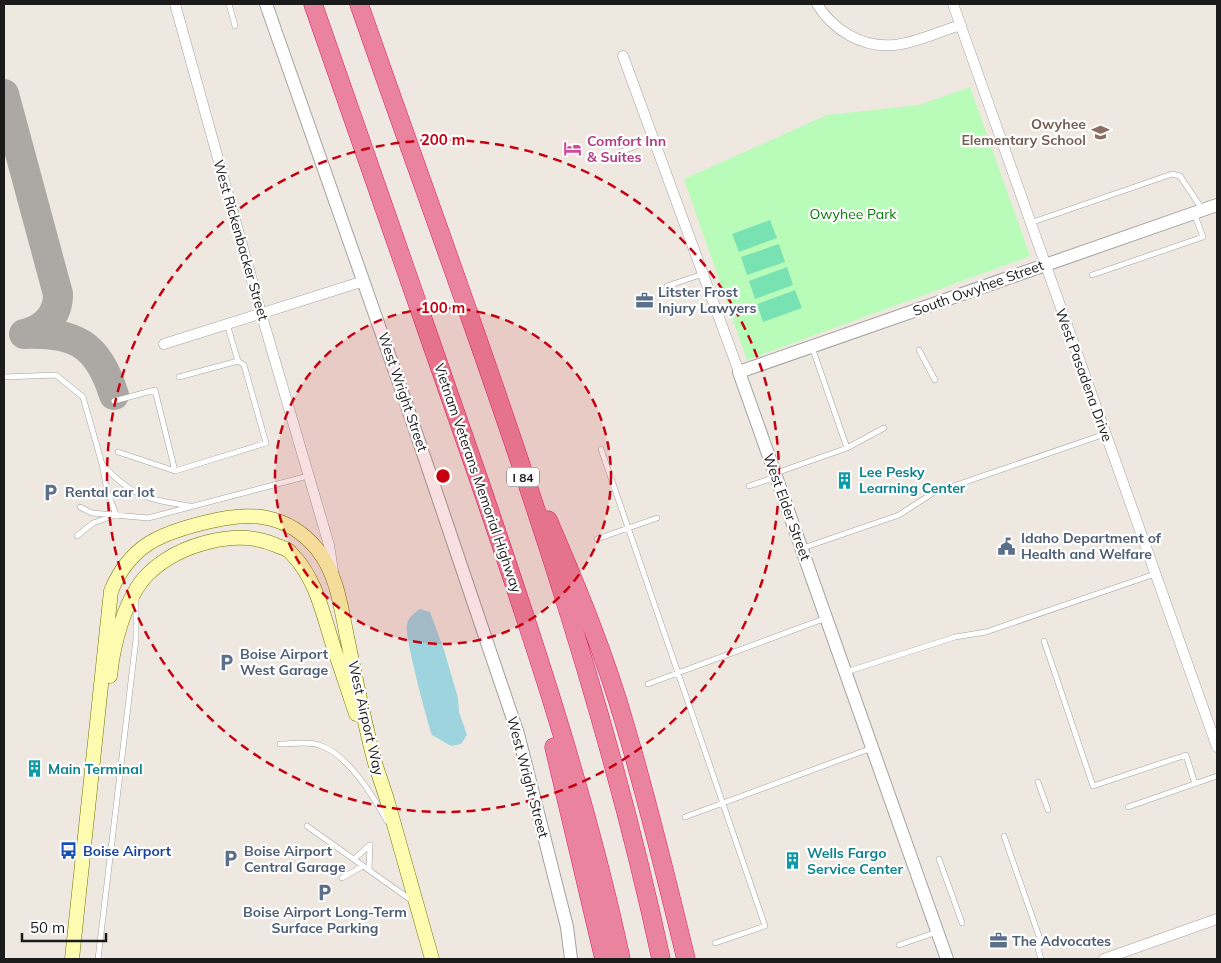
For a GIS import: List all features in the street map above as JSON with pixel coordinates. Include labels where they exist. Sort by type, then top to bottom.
[{"type":"highway","name":"Vietnam Veterans Memorial Highway","points":[[313,4],[502,548],[579,791],[621,959]]},
{"type":"highway","name":"I 84","points":[[359,4],[500,407],[568,610],[634,838],[661,959]]},
{"type":"highway","points":[[500,407],[568,566],[622,715],[661,855],[686,959]]},
{"type":"highway","points":[[502,548],[563,781],[604,959]]},
{"type":"main road","points":[[72,959],[108,608],[118,574],[145,545],[178,529],[250,514],[278,521],[298,531],[317,549],[334,580]]},
{"type":"main road","points":[[79,959],[112,662],[117,634],[136,591],[148,575],[164,562],[198,545],[233,537],[263,539],[289,551],[307,572],[318,598],[375,764]]},
{"type":"main road","name":"West Airport Way","points":[[334,580],[375,764],[432,959]]},
{"type":"street","name":"West Rickenbacker Street","points":[[175,4],[308,476]]},
{"type":"street","name":"West Wright Street","points":[[266,4],[364,281],[518,734],[567,927],[571,959]]},
{"type":"street","points":[[817,4],[825,17],[839,30],[865,42],[883,45],[896,45],[960,25]]},
{"type":"street","name":"West Pasadena Drive","points":[[953,4],[1217,746]]},
{"type":"street","name":"West Elder Street","points":[[623,56],[739,372],[948,959]]},
{"type":"street","name":"South Owyhee Street","points":[[739,372],[1217,204]]},
{"type":"street","points":[[164,344],[364,281]]},
{"type":"street","name":"West Airport Way","points":[[308,476],[329,545],[334,580]]},
{"type":"street","points":[[1104,959],[1217,919]]},
{"type":"lane","points":[[229,4],[235,26]]},
{"type":"lane","points":[[620,152],[654,140]]},
{"type":"lane","points":[[1030,223],[1172,174],[1180,176],[1198,211],[1202,237],[1092,275]]},
{"type":"lane","points":[[667,286],[703,274]]},
{"type":"lane","points":[[227,324],[238,361]]},
{"type":"lane","points":[[812,346],[847,448]]},
{"type":"lane","points":[[918,350],[935,380]]},
{"type":"lane","points":[[118,452],[175,471],[266,443],[244,364],[238,361],[178,377]]},
{"type":"lane","points":[[4,377],[56,375],[83,396],[102,464],[103,476],[116,515]]},
{"type":"lane","points":[[114,401],[155,390],[175,471]]},
{"type":"lane","points":[[749,486],[847,448],[884,428]]},
{"type":"lane","points":[[802,548],[899,515],[933,493],[1105,434]]},
{"type":"lane","points":[[601,449],[765,926],[715,943]]},
{"type":"lane","points":[[102,464],[130,491],[163,502],[193,506]]},
{"type":"lane","points":[[80,507],[92,512],[148,518],[308,476]]},
{"type":"lane","points":[[77,536],[93,523],[116,515]]},
{"type":"lane","points":[[597,539],[657,518]]},
{"type":"lane","points":[[846,672],[955,636],[986,632],[1155,574]]},
{"type":"lane","points":[[98,959],[136,639],[136,591]]},
{"type":"lane","points":[[648,684],[827,618]]},
{"type":"lane","points":[[1044,641],[1093,786],[1186,755],[1195,784]]},
{"type":"lane","points":[[280,744],[318,744],[345,762],[368,789],[399,843]]},
{"type":"lane","points":[[685,817],[873,748]]},
{"type":"lane","points":[[1128,807],[1217,776]]},
{"type":"lane","points":[[1038,782],[1048,810]]},
{"type":"lane","points":[[307,826],[416,903]]},
{"type":"lane","points":[[1004,836],[1040,939],[1038,949],[1041,959]]},
{"type":"lane","points":[[354,859],[370,845],[369,870]]},
{"type":"lane","points":[[939,859],[962,923]]},
{"type":"lane","points":[[342,878],[363,866]]},
{"type":"lane","points":[[899,945],[938,932]]},
{"type":"green space","name":"Owyhee Park","points":[[970,87],[1030,256],[747,360],[684,179],[827,115],[919,105]]},
{"type":"green space","points":[[770,220],[777,238],[739,252],[732,234]]},
{"type":"green space","points":[[779,244],[785,262],[747,275],[741,257]]},
{"type":"green space","points":[[787,267],[793,285],[755,299],[749,281]]},
{"type":"green space","points":[[795,290],[802,308],[763,322],[757,304]]},
{"type":"water","points":[[420,609],[430,612],[444,650],[458,698],[459,712],[467,735],[461,744],[451,746],[432,735],[429,726],[416,678],[407,631],[409,619]]},
{"type":"taxiway","points":[[4,94],[58,294],[56,309],[49,320],[38,329],[24,334]]},
{"type":"taxiway","points":[[24,334],[58,336],[71,339],[82,345],[92,353],[100,364],[108,378],[114,395]]},
{"type":"place","name":"Owyhee Elementary School","points":[[1100,132]]},
{"type":"place","name":"Comfort Inn & Suites","points":[[573,149]]},
{"type":"place","name":"Litster Frost Injury Lawyers","points":[[644,300]]},
{"type":"place","name":"Lee Pesky Learning Center","points":[[845,480]]},
{"type":"place","name":"Rental car lot","points":[[51,492]]},
{"type":"place","name":"Idaho Department of Health and Welfare","points":[[1007,546]]},
{"type":"place","name":"Boise Airport West Garage","points":[[226,662]]},
{"type":"place","name":"Main Terminal","points":[[34,769]]},
{"type":"place","name":"Boise Airport","points":[[69,851]]},
{"type":"place","name":"Boise Airport Central Garage","points":[[230,859]]},
{"type":"place","name":"Wells Fargo Service Center","points":[[793,861]]},
{"type":"place","name":"Boise Airport Long-Term Surface Parking","points":[[325,892]]},
{"type":"place","name":"The Advocates","points":[[998,941]]}]
